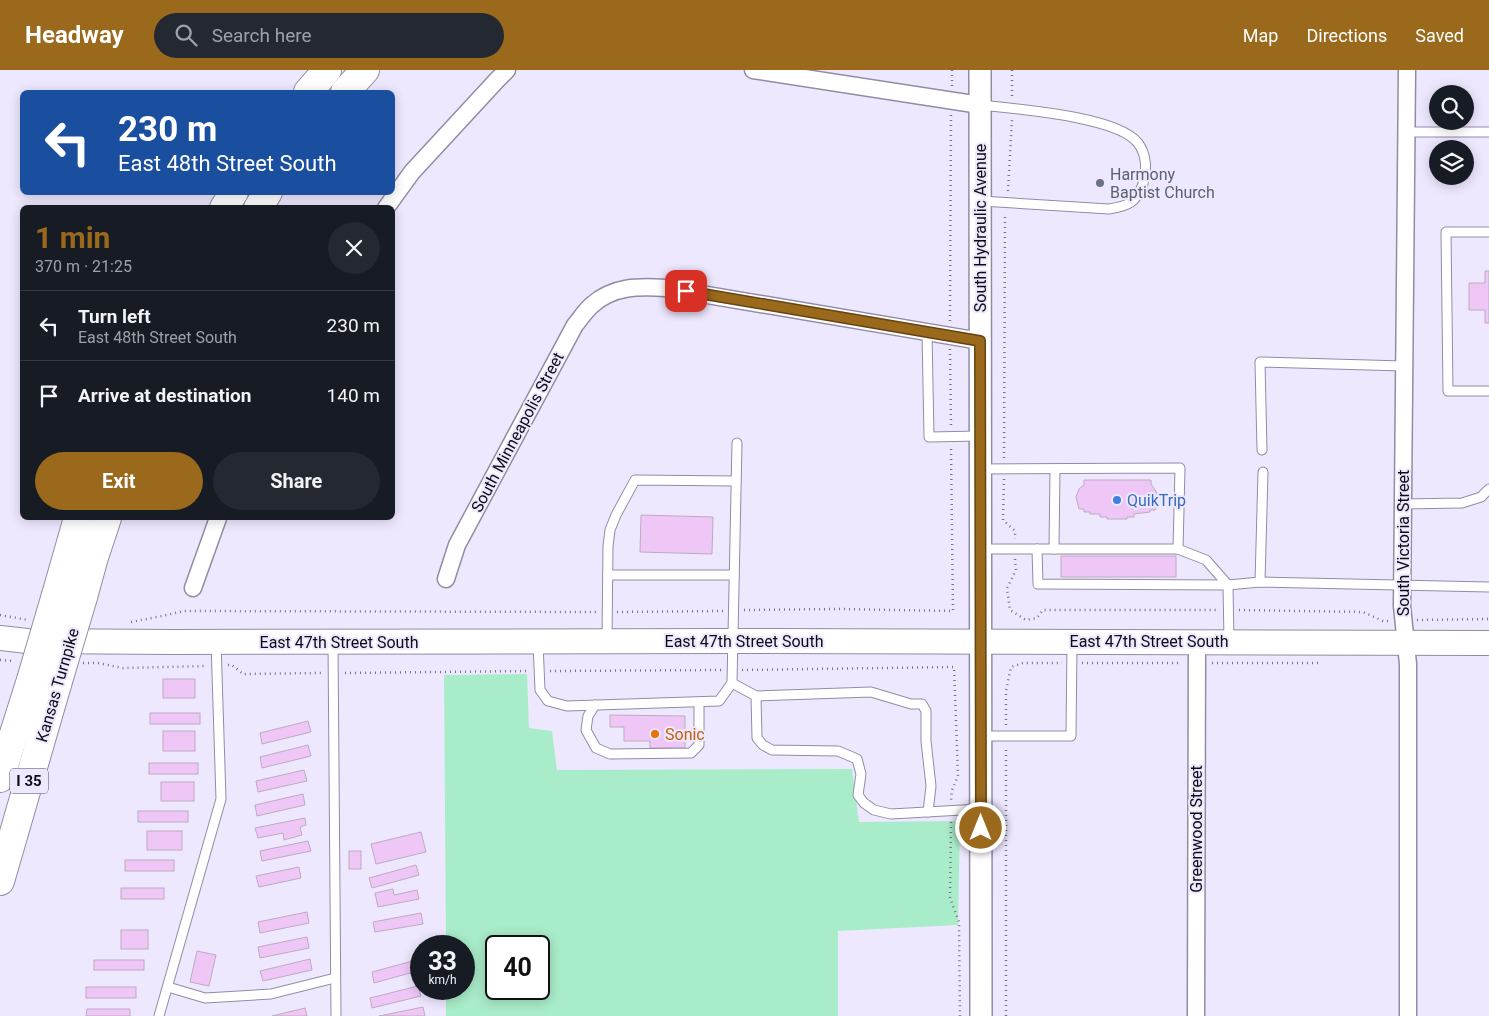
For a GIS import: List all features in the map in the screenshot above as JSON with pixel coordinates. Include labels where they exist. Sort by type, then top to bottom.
[{"type":"highway","points":[[310,90],[327,70]]},
{"type":"highway","points":[[347,90],[365,70]]},
{"type":"highway","name":"Kansas Turnpike","points":[[0,778],[31,680],[77,520]]},
{"type":"highway","name":"Kansas Turnpike","points":[[0,881],[106,520]]},
{"type":"main road","name":"East 47th Street South","points":[[0,638],[26,640],[216,642],[980,641],[1072,652],[1197,652],[1229,642],[1404,631],[1489,643]]},
{"type":"street","points":[[388,205],[412,172],[507,70]]},
{"type":"street","points":[[753,70],[980,105]]},
{"type":"street","name":"South Hydraulic Avenue","points":[[980,70],[981,1016]]},
{"type":"street","name":"South Victoria Street","points":[[1407,70],[1402,586],[1408,664],[1408,1016]]},
{"type":"street","name":"South Minneapolis Street","points":[[446,579],[457,545],[574,325],[592,304],[609,293],[626,288],[644,286],[666,288],[980,341]]},
{"type":"street","points":[[193,588],[217,520]]},
{"type":"street","name":"Greenwood Street","points":[[1196,1016],[1197,652]]},
{"type":"lane","points":[[980,105],[1048,113],[1098,122],[1138,142],[1146,164],[1144,181],[1140,190],[1131,203],[1123,207],[1109,209],[980,201]]},
{"type":"lane","points":[[1407,132],[1489,132]]},
{"type":"lane","points":[[1489,232],[1446,232],[1448,391],[1489,390]]},
{"type":"lane","points":[[927,332],[929,437],[980,436]]},
{"type":"lane","points":[[1262,450],[1260,362],[1404,366]]},
{"type":"lane","points":[[538,642],[540,690],[548,701],[567,706],[719,701],[732,683],[737,443]]},
{"type":"lane","points":[[980,469],[1180,468],[1178,549]]},
{"type":"lane","points":[[1054,469],[1054,549]]},
{"type":"lane","points":[[1260,582],[1263,472]]},
{"type":"lane","points":[[607,641],[608,546],[610,530],[635,480],[736,481]]},
{"type":"lane","points":[[1403,504],[1462,503],[1481,498],[1489,489]]},
{"type":"lane","points":[[980,548],[1037,548],[1077,552],[1160,553],[1178,549],[1206,560],[1228,586],[1229,642]]},
{"type":"lane","points":[[1037,548],[1038,584],[1076,581],[1160,581],[1228,586],[1260,582],[1489,587]]},
{"type":"lane","points":[[608,575],[734,575]]},
{"type":"lane","points":[[159,1016],[221,798],[216,642]]},
{"type":"lane","points":[[333,642],[336,1016]]},
{"type":"lane","points":[[980,736],[1072,736],[1072,652]]},
{"type":"lane","points":[[732,683],[756,696],[871,692],[912,704],[922,704],[926,710],[926,741],[931,786],[928,812]]},
{"type":"lane","points":[[756,696],[757,738],[763,745],[772,750],[838,751],[858,759],[861,774],[858,795],[874,810],[891,814],[981,809]]},
{"type":"lane","points":[[595,705],[588,716],[586,730],[596,748],[610,754],[691,753],[699,745],[699,702]]},
{"type":"lane","points":[[168,987],[205,998],[271,994],[335,978]]},
{"type":"path","points":[[124,623],[184,611],[607,612],[838,609],[953,610],[950,336],[952,70]]},
{"type":"path","points":[[1012,70],[1010,169],[1005,211],[1003,520],[1014,531],[1016,570],[1007,588],[1010,610],[1026,620],[1037,618],[1043,610],[1363,612],[1404,631],[1489,619]]},
{"type":"path","points":[[0,615],[33,621]]},
{"type":"path","points":[[1006,1016],[1006,691],[1011,667],[1072,652],[1197,652],[1322,663]]},
{"type":"green space","points":[[527,674],[529,728],[552,731],[557,770],[852,769],[859,822],[960,821],[958,925],[838,931],[838,1016],[446,1016],[446,1000],[475,1000],[475,935],[446,935],[444,675]]},
{"type":"building","points":[[1485,271],[1489,271],[1489,323],[1485,323],[1485,310],[1469,310],[1469,283],[1485,283]]},
{"type":"building","name":"QuikTrip","points":[[1084,480],[1151,480],[1151,484],[1157,493],[1157,506],[1155,510],[1134,514],[1134,517],[1127,517],[1127,519],[1107,519],[1107,517],[1100,517],[1100,514],[1084,512],[1084,509],[1079,509],[1076,497],[1079,489],[1084,485]]},
{"type":"building","points":[[641,515],[713,517],[712,554],[640,552]]},
{"type":"building","points":[[1061,556],[1176,556],[1176,577],[1061,577]]},
{"type":"building","points":[[163,679],[195,679],[195,698],[163,698]]},
{"type":"building","points":[[150,713],[200,713],[200,724],[150,724]]},
{"type":"building","name":"Sonic","points":[[610,715],[685,716],[685,748],[650,748],[650,741],[624,741],[624,727],[610,727]]},
{"type":"building","points":[[308,721],[311,732],[262,744],[260,733]]},
{"type":"building","points":[[163,731],[195,731],[195,751],[163,751]]},
{"type":"building","points":[[308,745],[311,756],[262,768],[260,757]]},
{"type":"building","points":[[149,763],[198,763],[198,774],[149,774]]},
{"type":"building","points":[[304,770],[307,781],[258,792],[256,781]]},
{"type":"building","points":[[161,782],[194,782],[194,801],[161,801]]},
{"type":"building","points":[[303,794],[305,805],[257,816],[255,805]]},
{"type":"building","points":[[138,811],[188,811],[188,822],[138,822]]},
{"type":"building","points":[[305,818],[306,825],[300,827],[302,835],[284,840],[283,833],[258,838],[255,828]]},
{"type":"building","points":[[147,831],[182,831],[182,850],[147,850]]},
{"type":"building","points":[[421,832],[426,852],[376,864],[371,844]]},
{"type":"building","points":[[308,841],[311,851],[262,861],[260,851]]},
{"type":"building","points":[[349,851],[361,851],[361,869],[349,869]]},
{"type":"building","points":[[125,860],[174,860],[174,871],[125,871]]},
{"type":"building","points":[[416,865],[419,875],[372,888],[369,878]]},
{"type":"building","points":[[299,867],[301,878],[259,887],[256,876]]},
{"type":"building","points":[[121,888],[164,888],[164,899],[121,899]]},
{"type":"building","points":[[393,889],[394,895],[417,890],[419,899],[378,907],[375,893]]},
{"type":"building","points":[[307,912],[309,923],[260,933],[258,922]]},
{"type":"building","points":[[421,913],[423,924],[375,932],[373,922]]},
{"type":"building","points":[[121,930],[148,930],[148,949],[121,949]]},
{"type":"building","points":[[307,937],[309,948],[260,958],[258,947]]},
{"type":"building","points":[[197,951],[216,955],[209,986],[190,982]]},
{"type":"building","points":[[310,959],[312,970],[263,981],[260,971]]},
{"type":"building","points":[[94,960],[144,960],[144,970],[94,970]]},
{"type":"building","points":[[410,962],[410,973],[374,983],[372,972]]},
{"type":"building","points":[[86,987],[136,987],[136,998],[86,998]]},
{"type":"building","points":[[410,988],[410,999],[372,1008],[370,998]]},
{"type":"building","points":[[423,1007],[425,1016],[379,1016]]},
{"type":"building","points":[[305,1008],[307,1016],[272,1016]]},
{"type":"building","points":[[87,1009],[130,1009],[130,1016],[86,1016]]},
{"type":"place","name":"Harmony Baptist Church","points":[[1100,183]]},
{"type":"place","name":"QuikTrip","points":[[1117,500]]},
{"type":"place","name":"Sonic","points":[[655,734]]},
{"type":"route","points":[[686,291],[980,341],[981,828]]}]
